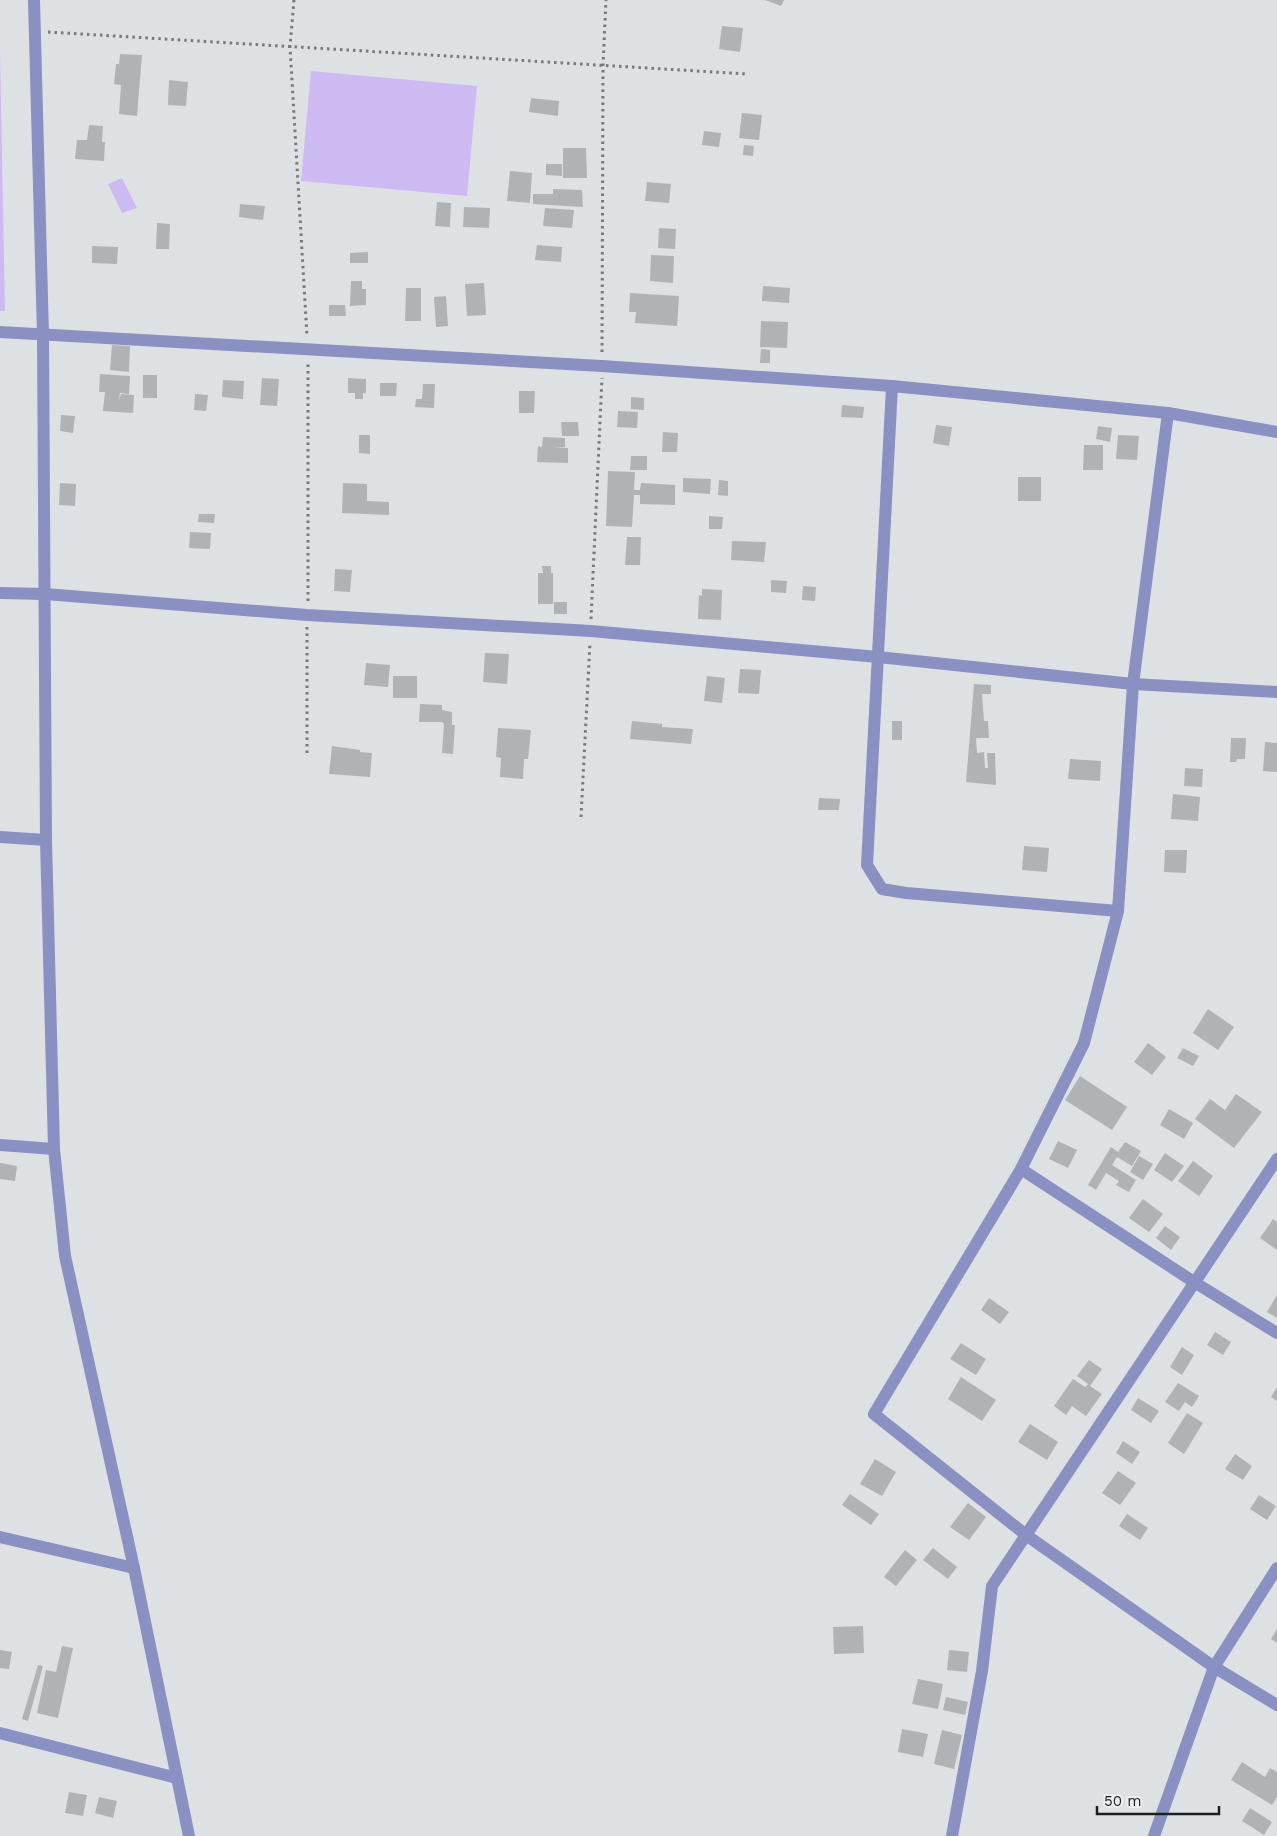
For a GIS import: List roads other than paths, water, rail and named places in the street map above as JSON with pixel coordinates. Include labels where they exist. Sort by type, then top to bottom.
[{"type":"street","points":[[34,0],[43,336],[46,840],[54,1149],[65,1256],[134,1568],[188,1836]]},
{"type":"street","points":[[0,332],[43,336],[602,366],[892,386],[1168,413],[1277,432]]},
{"type":"street","points":[[892,386],[867,865],[882,889],[1118,912]]},
{"type":"street","points":[[1168,413],[1133,684],[1118,912],[1084,1043],[1022,1169],[874,1414],[1026,1535],[1214,1667],[1277,1705]]},
{"type":"street","points":[[0,593],[45,594],[308,614],[591,631],[878,657],[1133,684],[1277,692]]},
{"type":"street","points":[[0,837],[46,840]]},
{"type":"street","points":[[0,1145],[54,1149]]},
{"type":"street","points":[[952,1836],[982,1671],[992,1586],[1277,1158]]},
{"type":"street","points":[[1022,1169],[1194,1282],[1277,1333]]},
{"type":"street","points":[[0,1537],[134,1568]]},
{"type":"street","points":[[1154,1836],[1214,1667],[1277,1568]]},
{"type":"street","points":[[0,1733],[177,1778]]}]
